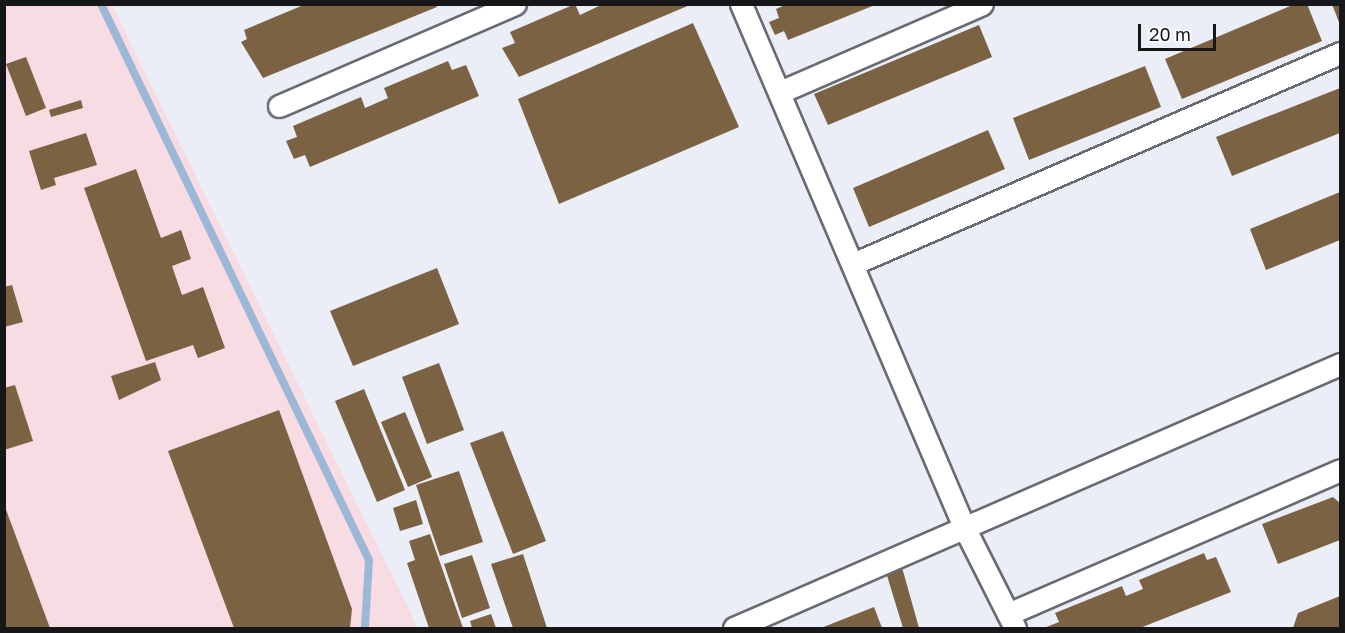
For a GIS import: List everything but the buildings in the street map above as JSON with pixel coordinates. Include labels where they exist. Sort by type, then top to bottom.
[{"type":"street","points":[[279,106],[515,4]]},
{"type":"street","points":[[741,4],[855,263],[964,527],[1012,621],[1341,470]]},
{"type":"street","points":[[780,92],[982,4]]},
{"type":"street","points":[[855,263],[1341,53]]},
{"type":"street","points":[[734,628],[1341,364]]},
{"type":"shaded area","points":[[4,5],[112,5],[418,628],[5,628]]},
{"type":"waterway","points":[[101,4],[369,560],[365,628]]}]
